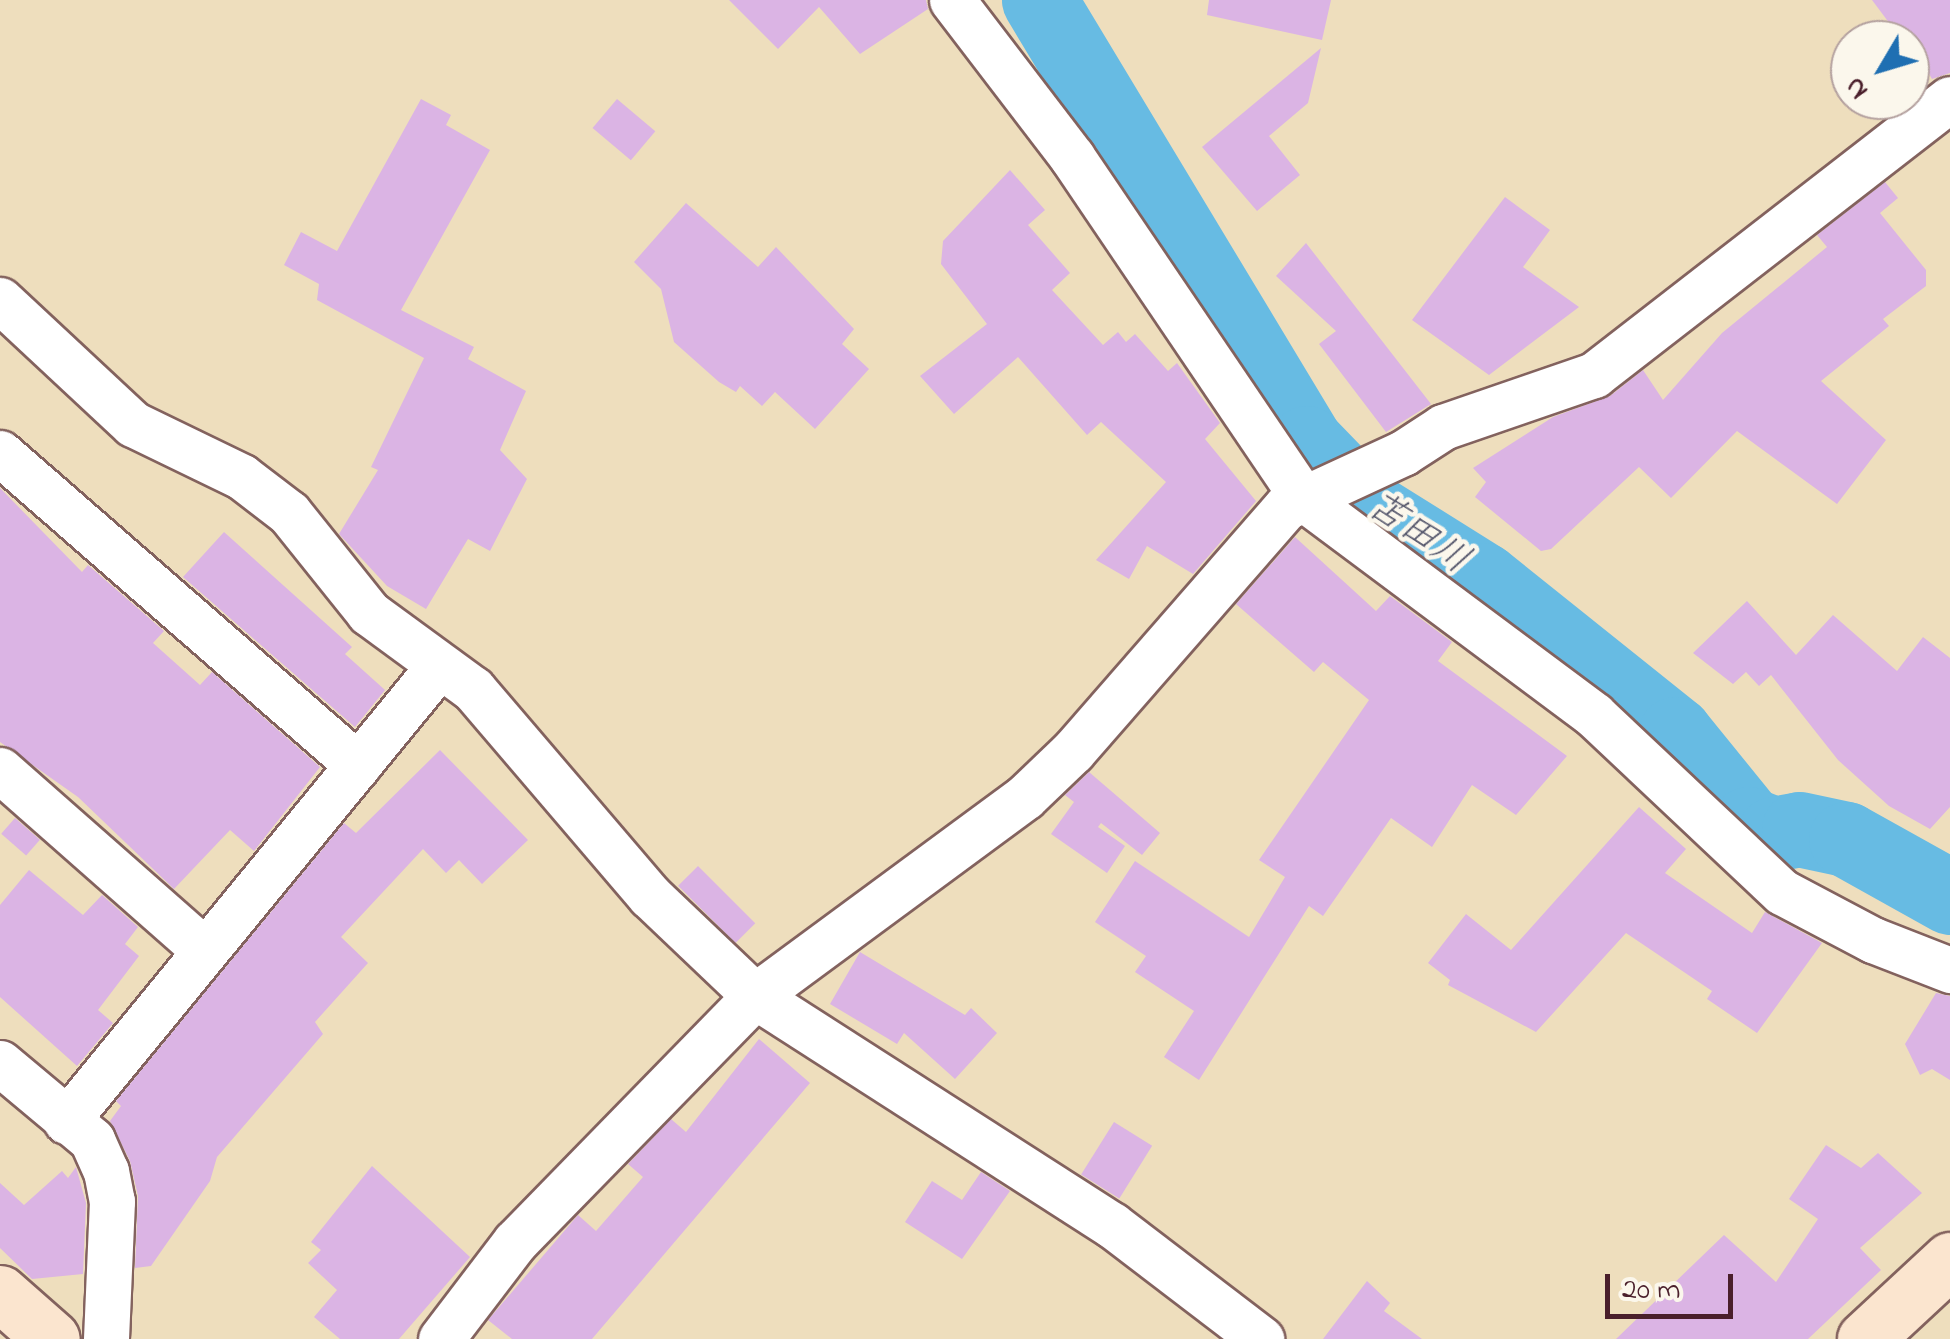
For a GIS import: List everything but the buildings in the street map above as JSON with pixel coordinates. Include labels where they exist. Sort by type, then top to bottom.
[{"type":"street","points":[[952,0],[1072,157],[1311,494],[1594,715],[1782,892],[1873,940],[1950,970]]},
{"type":"street","points":[[441,1339],[515,1242],[755,996],[1025,797],[1073,751],[1286,507],[1382,464],[1443,427],[1594,376],[1950,99]]},
{"type":"street","points":[[0,300],[133,424],[242,477],[290,514],[369,613],[438,667],[474,688],[650,896],[755,996],[1112,1225],[1260,1339]]},
{"type":"street","points":[[0,454],[358,764]]},
{"type":"street","points":[[66,1120],[438,667]]},
{"type":"street","points":[[0,770],[205,951]]},
{"type":"street","points":[[0,1064],[92,1140],[112,1201],[106,1339]]},
{"type":"street","points":[[1865,1339],[1950,1260]]},
{"type":"street","points":[[0,1293],[52,1339]]},
{"type":"waterway","name":"苫田川","points":[[1039,0],[1306,443],[1371,510],[1483,580],[1675,734],[1748,824],[1774,834],[1799,829],[1846,839],[1950,897]]}]
